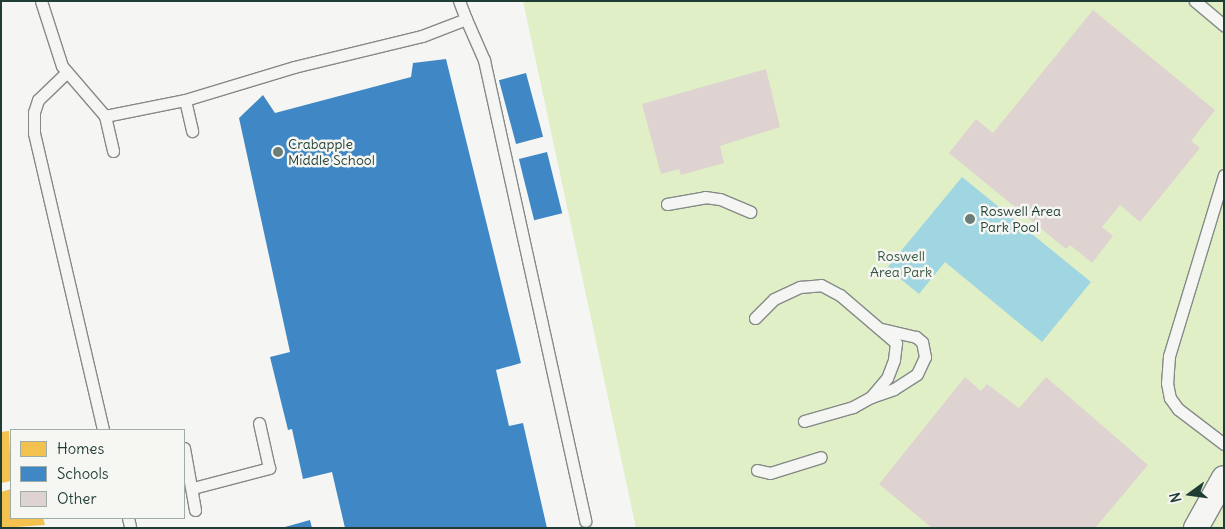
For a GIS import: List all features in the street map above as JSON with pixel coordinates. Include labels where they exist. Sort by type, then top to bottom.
[{"type":"street","points":[[1196,528],[1224,478]]},
{"type":"lane","points":[[41,1],[46,24],[67,72],[105,116],[114,151]]},
{"type":"lane","points":[[459,1],[484,60],[586,521]]},
{"type":"lane","points":[[1194,1],[1224,25]]},
{"type":"lane","points":[[105,116],[184,100],[294,67],[422,36],[466,19]]},
{"type":"lane","points":[[67,72],[38,100],[34,112],[34,133],[103,429]]},
{"type":"lane","points":[[184,100],[192,131]]},
{"type":"lane","points":[[1224,175],[1169,356],[1167,383],[1170,398],[1178,409],[1224,444]]},
{"type":"lane","points":[[667,204],[705,196],[720,199],[750,212]]},
{"type":"lane","points":[[755,318],[774,299],[815,284],[840,295],[882,329],[896,343],[896,351],[887,378],[871,397]]},
{"type":"lane","points":[[804,421],[853,407],[871,397],[894,389],[917,374],[925,358],[922,342],[916,337],[882,329]]},
{"type":"lane","points":[[193,488],[270,468],[259,423]]},
{"type":"lane","points":[[185,452],[193,488],[195,510]]},
{"type":"lane","points":[[757,470],[770,472],[821,457]]},
{"type":"green space","name":"Roswell Area Park","points":[[523,1],[1224,1],[1224,528],[636,528]]},
{"type":"water","name":"Roswell Area Park Pool","points":[[962,177],[1091,282],[1042,342],[945,262],[919,294],[887,268]]},
{"type":"building: Homes","points":[[9,431],[10,481],[1,483],[1,432]]},
{"type":"building: Homes","points":[[10,489],[10,519],[43,519],[45,525],[1,528],[1,492]]},
{"type":"building: Schools","points":[[446,59],[521,363],[496,370],[509,426],[523,423],[547,528],[345,528],[332,472],[303,479],[292,429],[288,430],[270,357],[290,352],[239,118],[263,95],[275,113],[411,77],[413,63]]},
{"type":"building: Schools","points":[[526,73],[543,137],[516,144],[499,80]]},
{"type":"building: Schools","points":[[547,152],[562,213],[534,220],[519,159]]},
{"type":"building: Schools","points":[[310,520],[312,528],[285,528],[285,527]]},
{"type":"building: Other","points":[[1093,10],[1215,110],[1191,141],[1200,148],[1140,222],[1120,205],[1102,227],[1113,236],[1092,263],[1070,245],[1066,249],[949,153],[976,119],[993,133]]},
{"type":"building: Other","points":[[766,69],[780,127],[720,146],[724,163],[681,175],[679,169],[661,174],[642,104]]},
{"type":"building: Other","points":[[965,377],[981,391],[987,384],[1019,408],[1046,377],[1148,465],[1095,528],[932,528],[879,484]]},
{"type":"place","name":"Crabapple Middle School","points":[[278,152]]},
{"type":"place","name":"Roswell Area Park Pool","points":[[970,219]]}]
